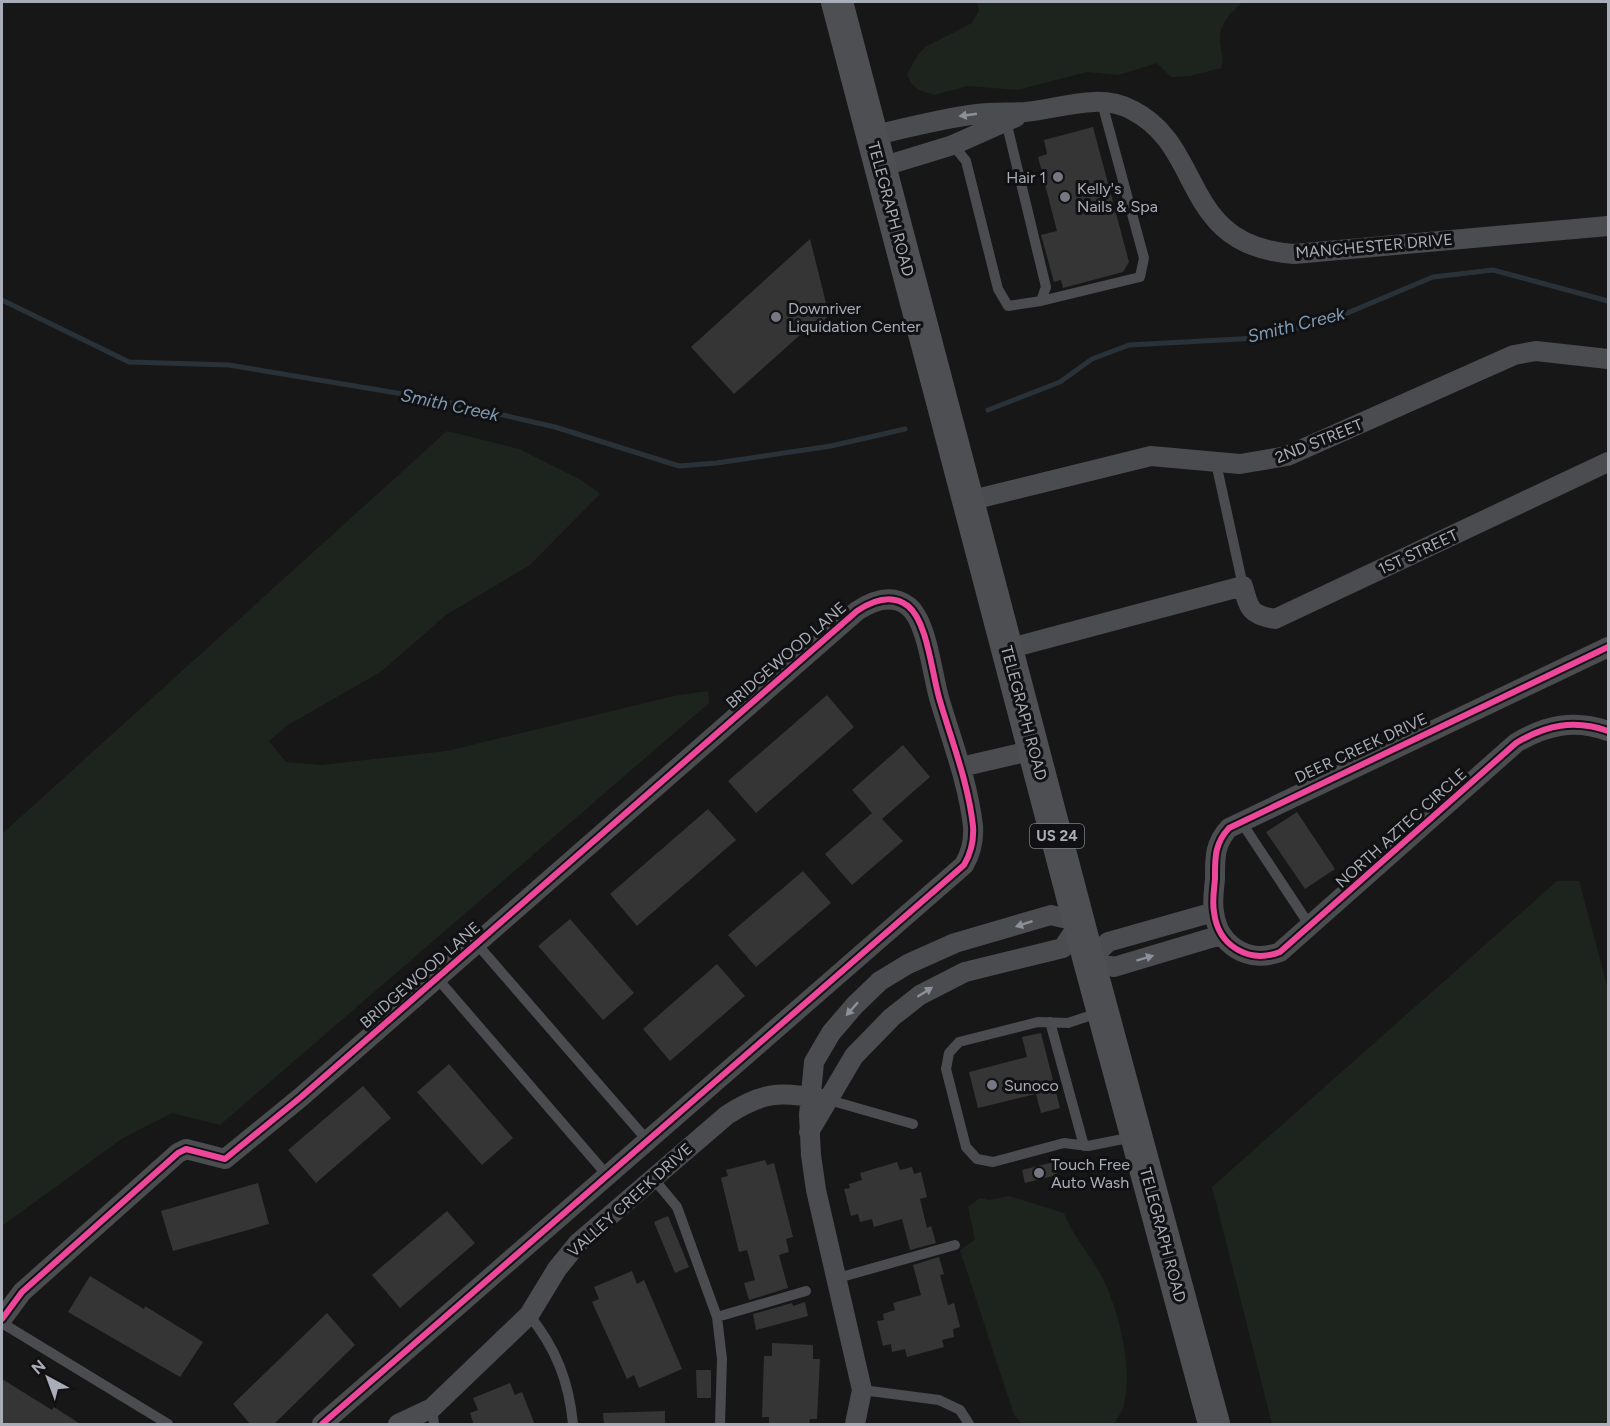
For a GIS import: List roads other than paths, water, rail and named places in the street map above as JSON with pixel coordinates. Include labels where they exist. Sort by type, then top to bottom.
[{"type":"main road","name":"TELEGRAPH ROAD","points":[[837,2],[1089,961],[1214,1425]]},
{"type":"street","name":"MANCHESTER DRIVE","points":[[872,136],[972,114],[1027,112],[1083,102],[1131,109],[1154,124],[1172,149],[1198,196],[1215,219],[1236,237],[1263,250],[1294,254],[1608,226]]},
{"type":"street","name":"MANCHESTER DRIVE","points":[[881,167],[953,146],[1027,112]]},
{"type":"street","name":"2ND STREET","points":[[968,501],[1151,456],[1216,463],[1256,464],[1287,456],[1514,355],[1536,351],[1608,359]]},
{"type":"street","name":"1ST STREET","points":[[1243,586],[1249,607],[1258,616],[1275,619],[1608,462]]},
{"type":"street","points":[[1007,649],[1243,586]]},
{"type":"street","name":"BRIDGEWOOD LANE","points":[[2,1321],[22,1292],[178,1153],[186,1149],[225,1159],[301,1097],[867,604],[886,599],[896,600],[915,614],[962,767],[973,826],[970,855],[956,874],[647,1140],[322,1425]]},
{"type":"street","name":"DEER CREEK DRIVE","points":[[1221,935],[1214,912],[1215,854],[1228,828],[1240,820],[1608,647]]},
{"type":"street","name":"NORTH AZTEC CIRCLE","points":[[1221,935],[1242,953],[1261,957],[1280,952],[1516,743],[1550,726],[1572,724],[1608,731]]},
{"type":"street","points":[[962,767],[1034,750]]},
{"type":"street","points":[[1089,961],[1108,942],[1214,912]]},
{"type":"street","points":[[819,1098],[814,1062],[831,1033],[880,981],[908,964],[955,942],[1051,915],[1080,922],[1063,948],[966,972],[920,994],[892,1017],[854,1056],[819,1098],[809,1132],[816,1190],[862,1390],[855,1425]]},
{"type":"street","points":[[1089,961],[1114,967],[1221,935]]},
{"type":"street","points":[[955,942],[966,972]]},
{"type":"street","name":"VALLEY CREEK DRIVE","points":[[398,1425],[433,1416],[529,1315],[557,1269],[578,1243],[708,1131],[743,1104],[768,1094],[790,1092],[819,1098]]},
{"type":"lane","points":[[953,146],[966,161],[998,289],[1008,306],[1041,301],[1140,277],[1144,258],[1102,103]]},
{"type":"lane","points":[[1006,121],[1046,287],[1041,301]]},
{"type":"lane","name":"1ST STREET","points":[[1216,463],[1243,586]]},
{"type":"lane","points":[[1240,820],[1310,926]]},
{"type":"lane","points":[[476,943],[647,1140]]},
{"type":"lane","points":[[437,978],[607,1175]]},
{"type":"lane","points":[[1103,1012],[1068,1023],[1038,1022],[959,1042],[949,1053],[946,1069],[966,1147],[977,1159],[993,1162],[1064,1143],[1084,1146],[1137,1137]]},
{"type":"lane","points":[[1050,1022],[1084,1146]]},
{"type":"lane","points":[[819,1098],[913,1124]]},
{"type":"lane","points":[[653,1178],[677,1207],[717,1317],[722,1359],[720,1425]]},
{"type":"lane","points":[[838,1278],[955,1245]]},
{"type":"lane","points":[[717,1317],[806,1291]]},
{"type":"lane","points":[[529,1315],[556,1354],[570,1397],[573,1425]]},
{"type":"lane","points":[[2,1321],[168,1425]]},
{"type":"lane","points":[[862,1390],[939,1400],[960,1410],[969,1425]]},
{"type":"waterway","name":"Smith Creek","points":[[988,410],[1060,382],[1092,359],[1129,345],[1258,338],[1333,319],[1433,277],[1493,270],[1608,301]]},
{"type":"waterway","name":"Smith Creek","points":[[2,300],[129,362],[229,365],[433,399],[555,427],[679,466],[717,463],[831,446],[905,429]]},
{"type":"place","name":"Hair 1","points":[[1058,177]]},
{"type":"place","name":"Kelly's Nails & Spa","points":[[1065,197]]},
{"type":"place","name":"Downriver Liquidation Center","points":[[776,317]]},
{"type":"place","name":"Sunoco","points":[[992,1085]]},
{"type":"place","name":"Touch Free Auto Wash","points":[[1039,1173]]}]
